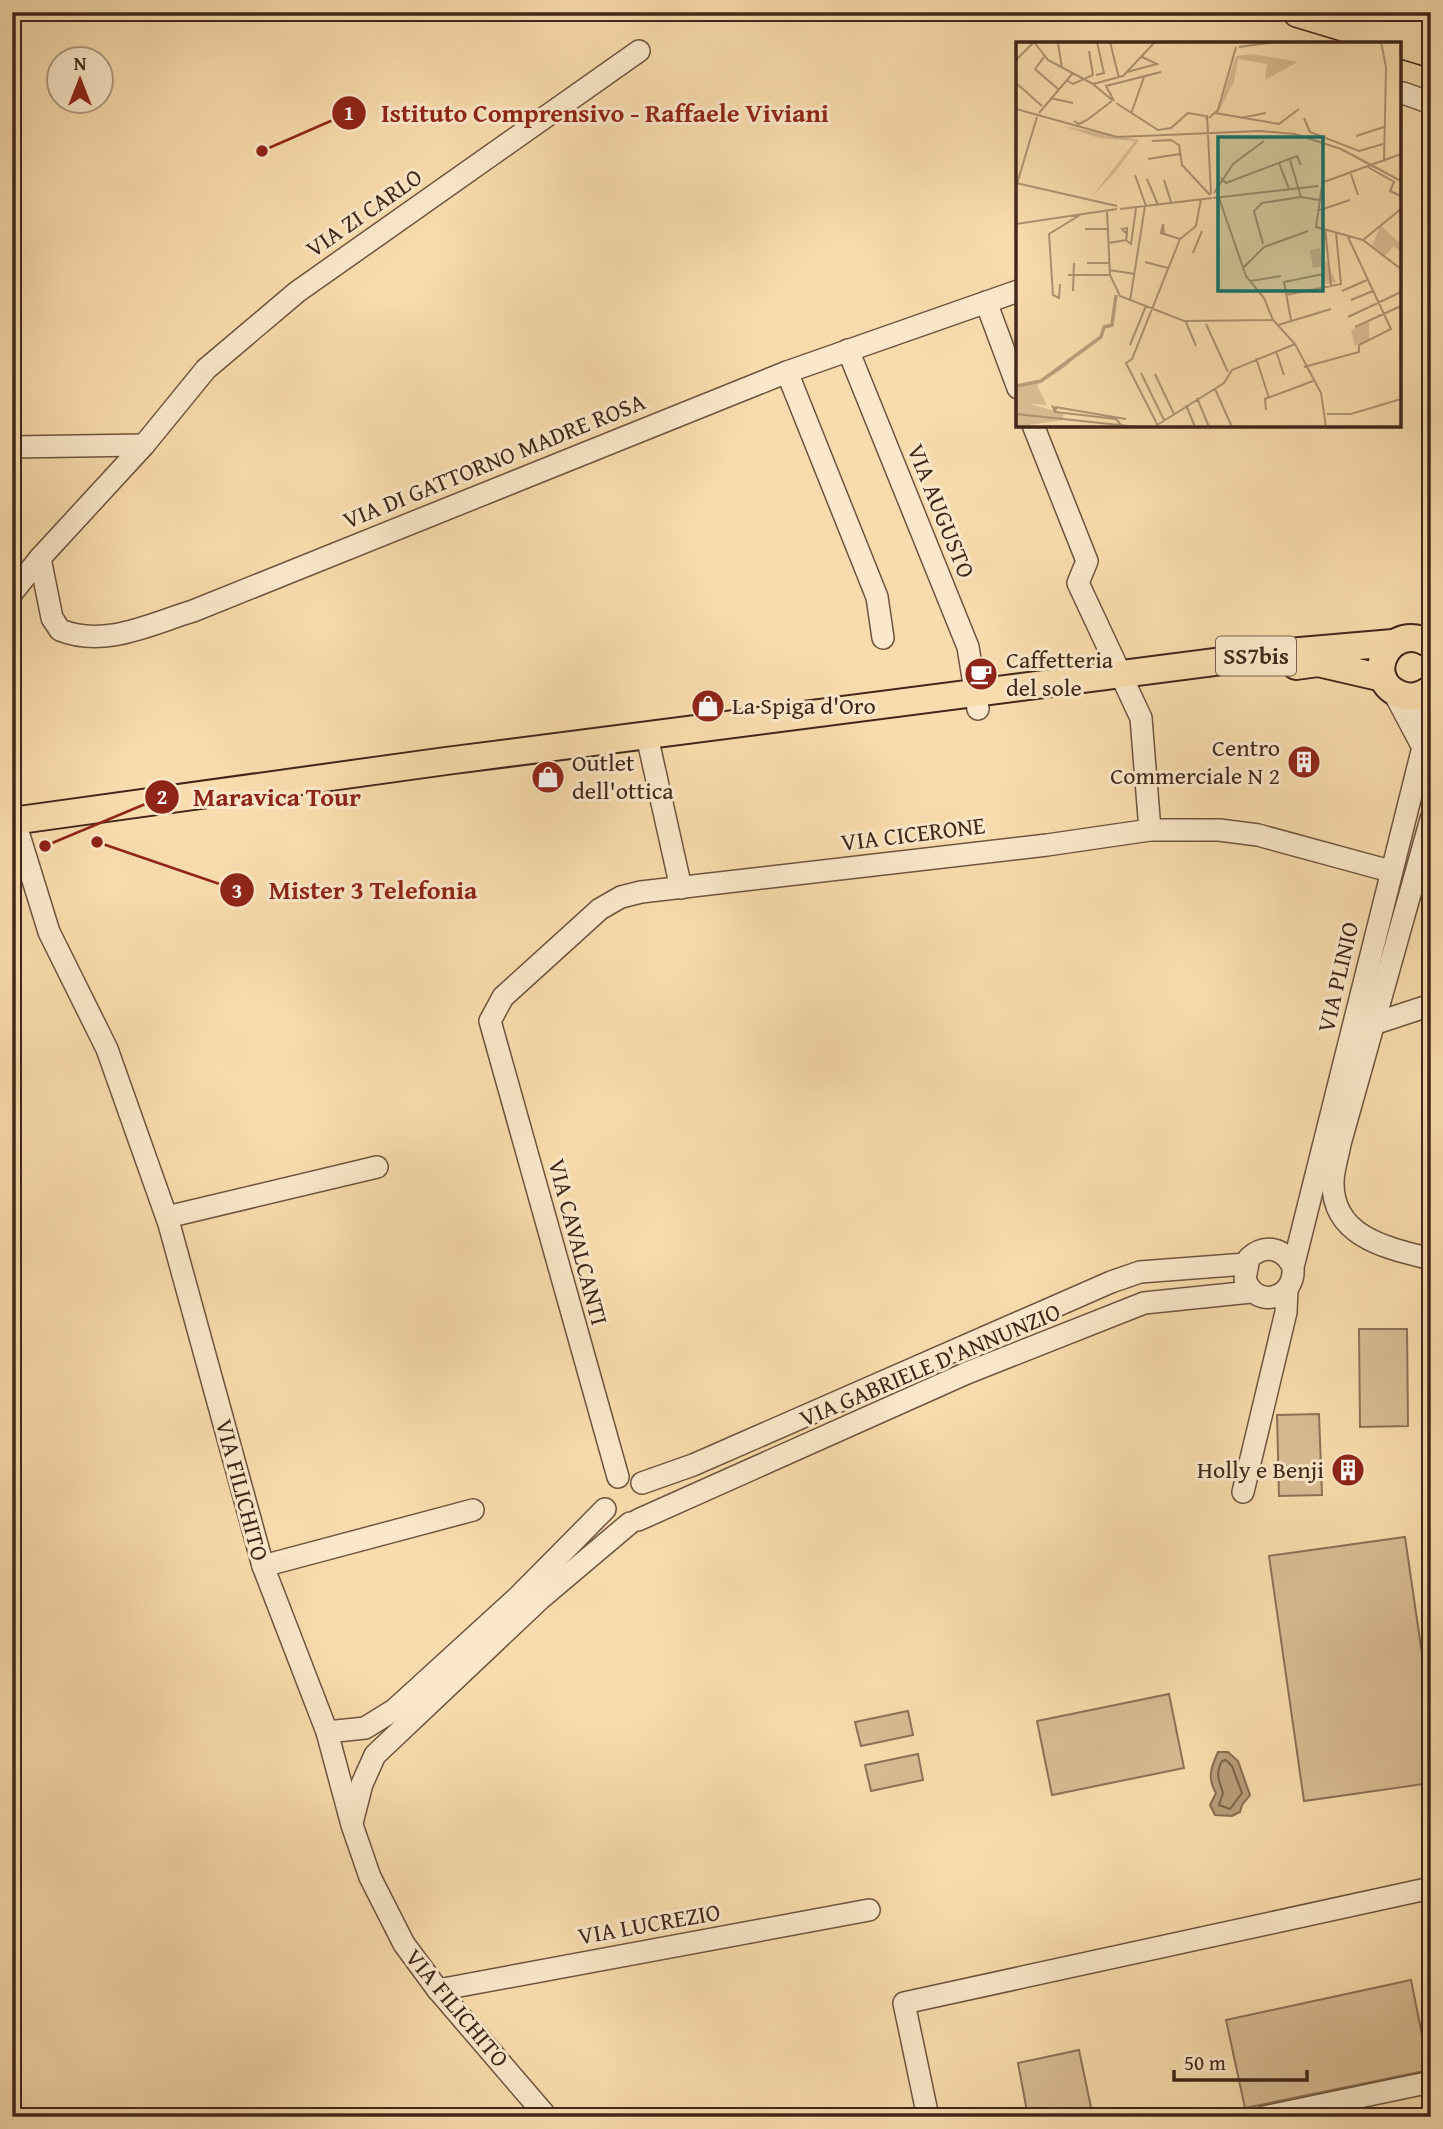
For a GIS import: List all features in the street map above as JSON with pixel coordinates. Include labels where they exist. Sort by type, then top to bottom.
[{"type":"highway","points":[[1298,12],[1398,42]]},
{"type":"highway","points":[[1382,12],[1431,27]]},
{"type":"highway","points":[[1401,43],[1431,52]]},
{"type":"main road","name":"SS7bis","points":[[1125,682],[1300,651],[1418,640]]},
{"type":"main road","name":"SS7bis","points":[[1388,685],[1382,659],[1418,640]]},
{"type":"main road","name":"SS7bis","points":[[15,828],[1125,682],[1318,663],[1388,685],[1402,696],[1428,692]]},
{"type":"street","name":"VIA ZI CARLO","points":[[12,593],[40,558],[144,445],[205,369],[297,292],[639,51]]},
{"type":"street","points":[[1403,93],[1431,103]]},
{"type":"street","name":"VIA DI GATTORNO MADRE ROSA","points":[[40,558],[52,618],[60,630],[85,636],[115,636],[193,611],[787,372],[1016,292]]},
{"type":"street","points":[[986,302],[1016,383]]},
{"type":"street","name":"VIA AUGUSTO","points":[[848,350],[968,647],[977,701]]},
{"type":"street","points":[[787,372],[877,597],[883,638]]},
{"type":"street","points":[[1034,427],[1087,561],[1078,583],[1141,718],[1150,830]]},
{"type":"street","points":[[12,447],[144,445]]},
{"type":"street","points":[[1388,685],[1423,747]]},
{"type":"street","name":"VIA PLINIO","points":[[1242,1492],[1286,1312],[1287,1290],[1292,1283],[1293,1267],[1307,1220],[1390,871],[1423,747],[1428,692]]},
{"type":"street","points":[[649,745],[681,888]]},
{"type":"street","points":[[1431,819],[1373,1024],[1333,1182],[1338,1213],[1359,1237],[1431,1259]]},
{"type":"street","name":"VIA FILICHITO","points":[[15,828],[49,932],[107,1049],[167,1217],[263,1566],[327,1731],[352,1825],[385,1912],[404,1944],[438,1990],[547,2117]]},
{"type":"street","name":"VIA CICERONE","points":[[490,1021],[503,997],[600,909],[621,897],[640,892],[1150,830],[1219,830],[1258,835],[1390,871]]},
{"type":"street","points":[[1373,1024],[1431,1005]]},
{"type":"street","name":"VIA CAVALCANTI","points":[[490,1021],[618,1477]]},
{"type":"street","points":[[167,1217],[377,1167]]},
{"type":"street","points":[[1276,1250],[1307,1220]]},
{"type":"street","points":[[1287,1290],[1281,1295],[1266,1298],[1251,1292],[1245,1279],[1246,1264],[1255,1253],[1276,1250],[1284,1254],[1293,1267]]},
{"type":"street","name":"VIA GABRIELE D'ANNUNZIO","points":[[642,1483],[694,1465],[1111,1282],[1140,1272],[1246,1264]]},
{"type":"street","name":"VIA GABRIELE D'ANNUNZIO","points":[[352,1825],[362,1784],[375,1755],[540,1599],[634,1521],[967,1373],[1144,1303],[1251,1292]]},
{"type":"street","points":[[629,1476],[642,1483],[650,1498],[649,1507],[634,1521],[615,1520],[604,1509],[603,1496],[607,1485],[618,1477],[629,1476]]},
{"type":"street","points":[[327,1731],[365,1728],[394,1710],[519,1596],[604,1509]]},
{"type":"street","points":[[263,1566],[473,1510]]},
{"type":"street","points":[[928,2117],[904,2003],[1431,1888]]},
{"type":"street","name":"VIA LUCREZIO","points":[[438,1990],[869,1910]]},
{"type":"street","points":[[1264,2117],[1431,2082]]},
{"type":"shaded area","points":[[1359,1329],[1407,1329],[1408,1426],[1360,1427]]},
{"type":"shaded area","points":[[1319,1414],[1322,1495],[1279,1496],[1277,1415]]},
{"type":"shaded area","points":[[1405,1537],[1431,1716],[1431,1783],[1304,1801],[1269,1556]]},
{"type":"shaded area","points":[[1169,1694],[1184,1768],[1052,1795],[1037,1721]]},
{"type":"shaded area","points":[[908,1711],[913,1735],[861,1746],[855,1722]]},
{"type":"shaded area","points":[[918,1754],[923,1780],[871,1791],[865,1765]]},
{"type":"shaded area","points":[[1411,1980],[1429,2070],[1245,2108],[1226,2020]]},
{"type":"shaded area","points":[[1079,2050],[1093,2117],[1028,2117],[1018,2063]]},
{"type":"water","points":[[1218,1752],[1228,1752],[1238,1761],[1250,1795],[1240,1812],[1232,1816],[1215,1815],[1210,1805],[1216,1793],[1211,1772]]},
{"type":"place","name":"Istituto Comprensivo - Raffaele Viviani","points":[[262,151]]},
{"type":"place","name":"Caffetteria del sole","points":[[981,674]]},
{"type":"place","name":"La Spiga d'Oro","points":[[708,706]]},
{"type":"place","name":"Centro Commerciale N 2","points":[[1304,762]]},
{"type":"place","name":"Outlet dell'ottica","points":[[548,777]]},
{"type":"place","name":"Mister 3 Telefonia","points":[[97,842]]},
{"type":"place","name":"Maravica Tour","points":[[45,846]]},
{"type":"place","name":"Holly e Benji","points":[[1348,1470]]}]
